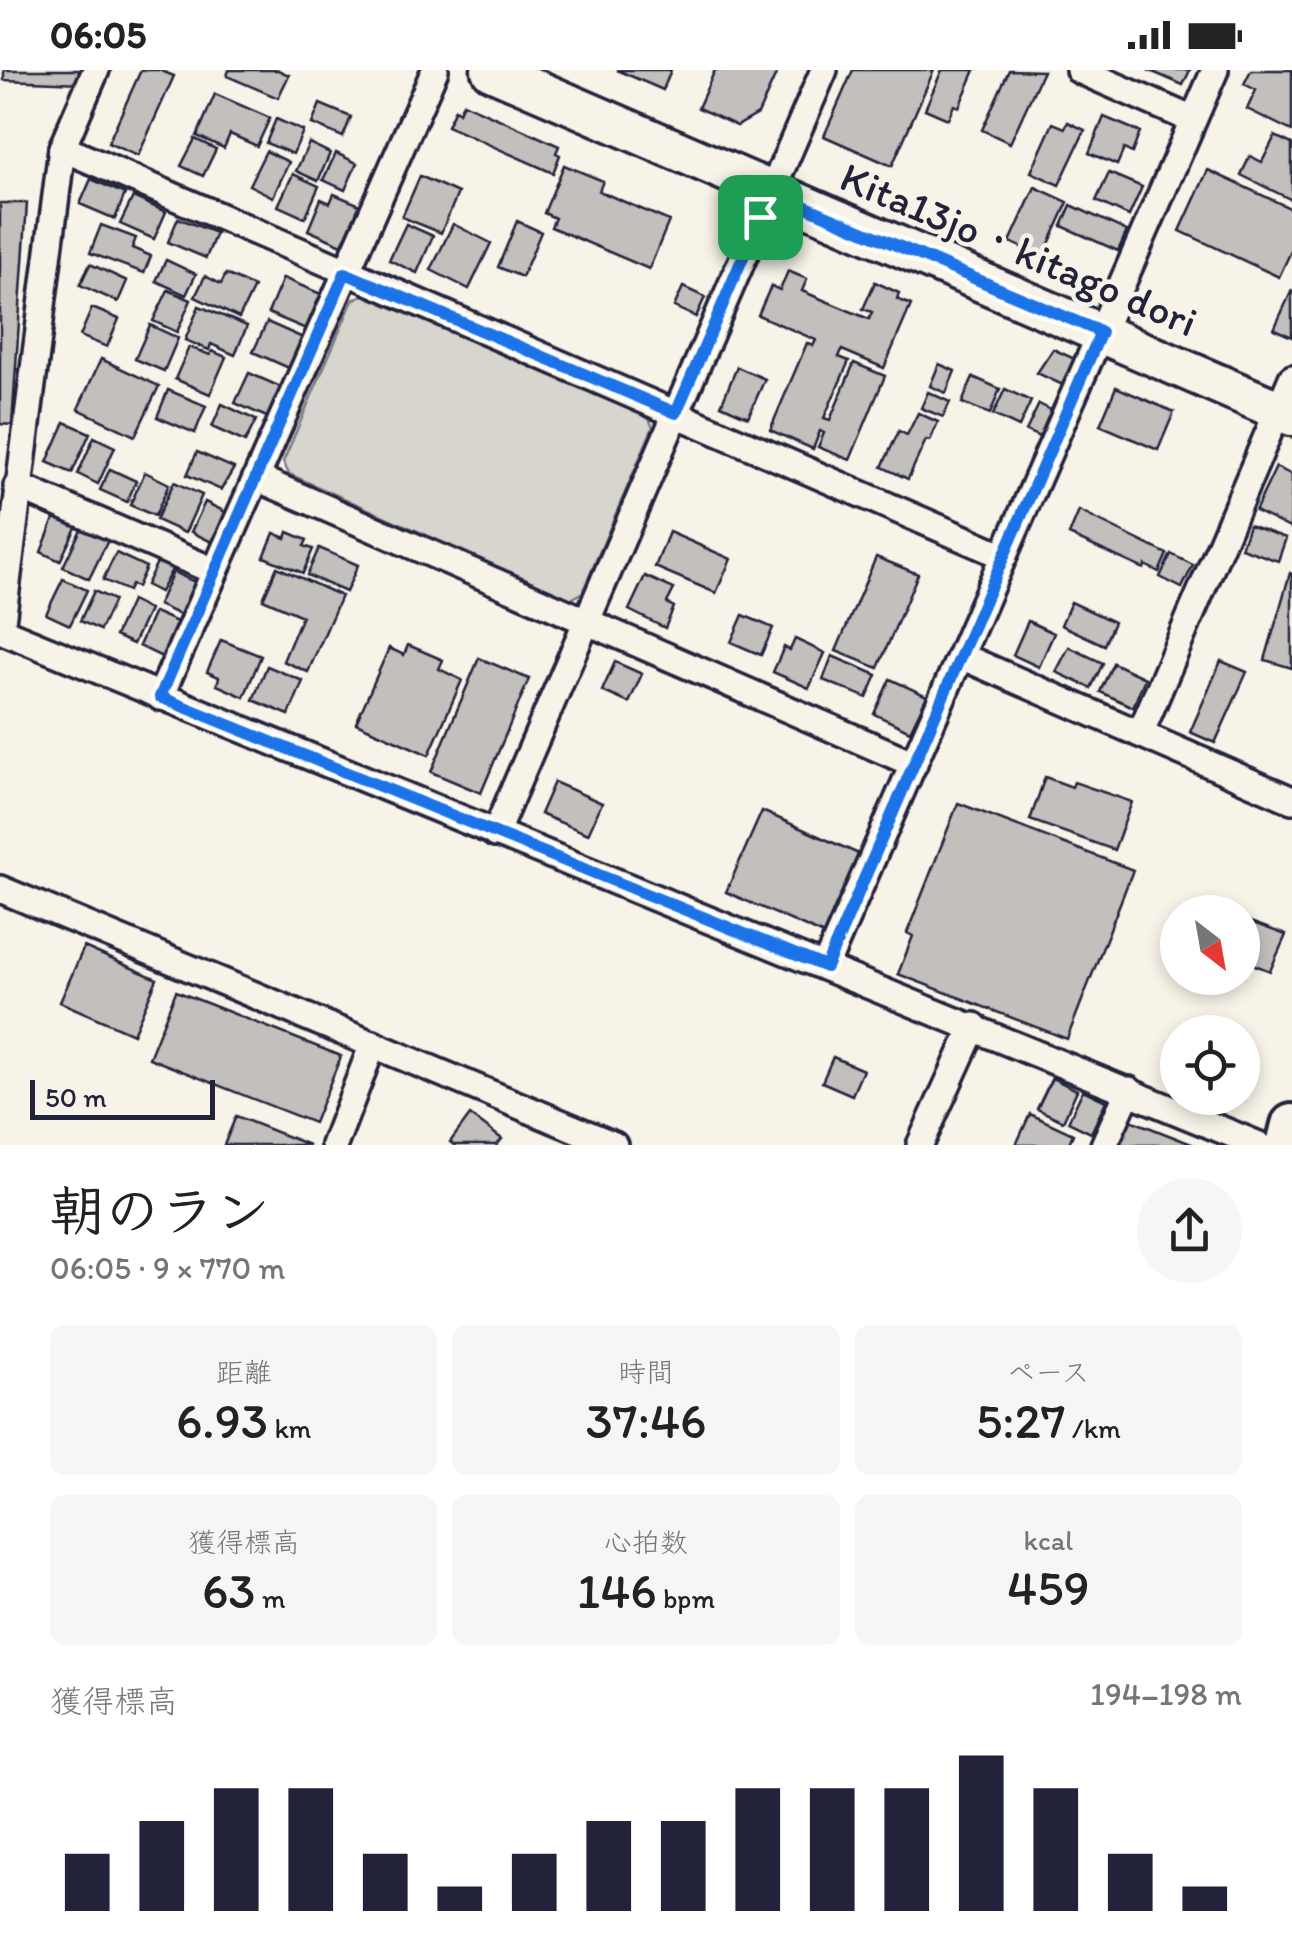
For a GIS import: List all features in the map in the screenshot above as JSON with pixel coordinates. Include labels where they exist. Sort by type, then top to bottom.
[{"type":"main road","points":[[1287,1145],[1292,1125]]},
{"type":"street","points":[[96,70],[62,148],[0,630],[1259,1145]]},
{"type":"street","points":[[160,697],[434,70]]},
{"type":"street","name":"Kita13jo・kitago dori","points":[[491,70],[1101,332],[1287,401]]},
{"type":"street","points":[[495,834],[824,70]]},
{"type":"street","points":[[1079,70],[1193,120]]},
{"type":"street","points":[[826,967],[1215,70]]},
{"type":"street","points":[[62,148],[1004,556]]},
{"type":"street","points":[[1140,734],[1287,401]]},
{"type":"street","points":[[257,478],[914,764]]},
{"type":"street","points":[[17,486],[214,571]]},
{"type":"street","points":[[961,656],[1292,800]]},
{"type":"street","points":[[0,889],[614,1145]]},
{"type":"street","points":[[920,1145],[974,1026]]},
{"type":"street","points":[[334,1145],[373,1044]]},
{"type":"street","points":[[1104,1145],[1129,1090]]},
{"type":"shaded area","points":[[363,295],[648,417],[653,427],[582,593],[571,599],[289,474],[283,462],[353,300]]},
{"type":"building","points":[[4,70],[83,70],[82,83],[4,80]]},
{"type":"building","points":[[141,70],[159,70],[174,76],[138,156],[108,143]]},
{"type":"building","points":[[229,70],[278,70],[289,75],[278,98],[227,76]]},
{"type":"building","points":[[617,70],[671,70],[663,90]]},
{"type":"building","points":[[715,70],[778,70],[758,114],[737,126],[698,108]]},
{"type":"building","points":[[853,70],[934,70],[892,166],[824,136]]},
{"type":"building","points":[[942,70],[975,70],[959,107],[954,105],[948,119],[925,109]]},
{"type":"building","points":[[1009,70],[1043,71],[1010,143],[982,130]]},
{"type":"building","points":[[1148,70],[1190,70],[1183,85]]},
{"type":"building","points":[[1251,70],[1292,70],[1292,131],[1247,109],[1256,90],[1244,84]]},
{"type":"building","points":[[215,94],[270,118],[257,146],[230,134],[224,148],[197,136]]},
{"type":"building","points":[[463,103],[559,146],[553,173],[447,126],[455,109],[459,112]]},
{"type":"building","points":[[320,104],[351,117],[343,137],[312,124]]},
{"type":"building","points":[[1104,117],[1140,132],[1132,153],[1124,149],[1117,165],[1089,153]]},
{"type":"building","points":[[276,119],[303,131],[293,154],[266,143]]},
{"type":"building","points":[[1068,122],[1085,130],[1059,185],[1031,172],[1053,123],[1065,128]]},
{"type":"building","points":[[1275,136],[1292,144],[1292,200],[1241,175],[1250,156],[1262,162]]},
{"type":"building","points":[[195,139],[216,149],[203,176],[181,166]]},
{"type":"building","points":[[309,143],[330,153],[318,181],[296,171]]},
{"type":"building","points":[[266,151],[289,162],[273,197],[249,185]]},
{"type":"building","points":[[336,153],[357,163],[345,190],[323,180]]},
{"type":"building","points":[[564,165],[603,181],[599,191],[669,221],[649,269],[551,227],[555,218],[544,213]]},
{"type":"building","points":[[1208,170],[1292,209],[1292,249],[1279,277],[1180,231]]},
{"type":"building","points":[[1109,173],[1142,187],[1129,216],[1096,201]]},
{"type":"building","points":[[293,174],[319,186],[305,218],[278,206]]},
{"type":"building","points":[[420,176],[458,193],[441,233],[402,217]]},
{"type":"building","points":[[91,179],[125,194],[115,219],[80,204]]},
{"type":"building","points":[[1035,187],[1068,202],[1043,257],[1010,242]]},
{"type":"building","points":[[334,194],[360,205],[342,245],[308,230],[321,199],[330,203]]},
{"type":"building","points":[[133,197],[166,212],[154,239],[120,224]]},
{"type":"building","points":[[0,203],[27,203],[12,425],[0,424]]},
{"type":"building","points":[[1071,205],[1127,231],[1118,251],[1062,226]]},
{"type":"building","points":[[178,218],[216,233],[206,258],[168,242]]},
{"type":"building","points":[[517,221],[541,232],[522,277],[498,267]]},
{"type":"building","points":[[406,224],[433,236],[417,273],[389,260]]},
{"type":"building","points":[[453,224],[491,243],[469,289],[431,270]]},
{"type":"building","points":[[101,225],[136,238],[132,248],[151,256],[144,273],[90,253]]},
{"type":"building","points":[[166,260],[196,274],[186,295],[156,281]]},
{"type":"building","points":[[90,264],[127,281],[118,302],[80,285]]},
{"type":"building","points":[[788,271],[807,279],[802,291],[869,319],[872,312],[863,309],[875,282],[899,293],[897,299],[911,305],[884,368],[842,350],[839,357],[849,361],[824,418],[830,420],[854,363],[885,376],[850,460],[818,447],[824,433],[820,431],[813,449],[770,430],[807,343],[813,346],[816,340],[758,315],[771,286],[780,290]]},
{"type":"building","points":[[226,274],[254,287],[239,318],[195,297],[205,276],[221,284]]},
{"type":"building","points":[[283,278],[321,294],[306,329],[268,313]]},
{"type":"building","points":[[683,287],[705,297],[696,317],[674,307]]},
{"type":"building","points":[[168,290],[191,300],[177,332],[153,321]]},
{"type":"building","points":[[1292,290],[1292,337],[1274,329]]},
{"type":"building","points":[[199,306],[247,326],[235,355],[211,344],[209,350],[185,340]]},
{"type":"building","points":[[92,308],[119,319],[107,347],[80,336]]},
{"type":"building","points":[[267,322],[303,338],[289,368],[253,352]]},
{"type":"building","points":[[150,325],[178,338],[164,371],[135,359]]},
{"type":"building","points":[[189,347],[226,357],[210,394],[175,379]]},
{"type":"building","points":[[1053,349],[1077,360],[1065,386],[1037,373]]},
{"type":"building","points":[[101,359],[159,386],[135,436],[78,409]]},
{"type":"building","points":[[939,364],[955,371],[946,393],[930,386]]},
{"type":"building","points":[[737,367],[765,379],[748,417],[721,405]]},
{"type":"building","points":[[249,373],[283,388],[269,418],[235,403]]},
{"type":"building","points":[[973,377],[1000,389],[990,414],[962,403]]},
{"type":"building","points":[[1116,387],[1174,412],[1158,450],[1100,425]]},
{"type":"building","points":[[1005,389],[1031,401],[1019,427],[993,415]]},
{"type":"building","points":[[168,390],[206,406],[195,433],[157,417]]},
{"type":"building","points":[[928,392],[950,402],[943,417],[921,408]]},
{"type":"building","points":[[222,404],[256,420],[245,442],[212,427]]},
{"type":"building","points":[[1039,404],[1057,413],[1044,439],[1026,431]]},
{"type":"building","points":[[918,413],[938,422],[908,479],[882,467],[899,431],[907,435]]},
{"type":"building","points":[[65,422],[90,433],[72,473],[47,462]]},
{"type":"building","points":[[94,437],[115,447],[98,484],[78,474]]},
{"type":"building","points":[[197,452],[234,468],[221,490],[187,475]]},
{"type":"building","points":[[1276,467],[1292,475],[1290,528],[1255,511]]},
{"type":"building","points":[[110,469],[136,481],[127,502],[100,490]]},
{"type":"building","points":[[145,472],[169,484],[155,516],[130,505]]},
{"type":"building","points":[[174,482],[202,495],[185,533],[156,520]]},
{"type":"building","points":[[205,502],[236,517],[222,547],[191,532]]},
{"type":"building","points":[[59,506],[81,517],[60,561],[41,552]]},
{"type":"building","points":[[1079,511],[1167,554],[1159,572],[1069,535]]},
{"type":"building","points":[[84,523],[110,536],[89,579],[63,567]]},
{"type":"building","points":[[1249,525],[1286,538],[1278,561],[1241,548]]},
{"type":"building","points":[[288,532],[307,540],[304,546],[313,549],[303,573],[264,557],[274,533],[286,538]]},
{"type":"building","points":[[669,532],[731,559],[716,593],[655,567]]},
{"type":"building","points":[[319,548],[358,565],[346,592],[307,575]]},
{"type":"building","points":[[116,553],[146,567],[137,587],[131,585],[128,591],[103,580]]},
{"type":"building","points":[[1171,554],[1193,565],[1182,588],[1160,577]]},
{"type":"building","points":[[160,556],[175,564],[160,592],[146,585]]},
{"type":"building","points":[[876,557],[918,574],[878,668],[836,651]]},
{"type":"building","points":[[277,567],[341,596],[308,672],[283,661],[302,616],[263,599]]},
{"type":"building","points":[[173,572],[195,582],[180,615],[158,605]]},
{"type":"building","points":[[1292,574],[1292,668],[1265,660]]},
{"type":"building","points":[[645,576],[674,589],[667,603],[674,607],[665,628],[629,610]]},
{"type":"building","points":[[63,579],[87,590],[70,625],[46,614]]},
{"type":"building","points":[[94,591],[114,600],[100,630],[80,621]]},
{"type":"building","points":[[131,601],[149,610],[133,644],[115,636]]},
{"type":"building","points":[[1071,602],[1114,622],[1104,645],[1061,625]]},
{"type":"building","points":[[154,612],[177,622],[162,657],[139,646]]},
{"type":"building","points":[[743,615],[773,628],[761,655],[731,642]]},
{"type":"building","points":[[1028,621],[1054,633],[1039,667],[1013,655]]},
{"type":"building","points":[[795,639],[825,653],[809,688],[773,672],[784,647],[790,650]]},
{"type":"building","points":[[221,640],[261,656],[244,697],[217,685],[219,677],[207,672]]},
{"type":"building","points":[[408,645],[443,660],[439,669],[462,680],[429,755],[356,723],[389,648],[404,655]]},
{"type":"building","points":[[1069,647],[1103,663],[1091,688],[1056,672]]},
{"type":"building","points":[[832,656],[877,675],[867,698],[823,680]]},
{"type":"building","points":[[479,658],[529,679],[481,793],[431,772]]},
{"type":"building","points":[[1221,661],[1247,672],[1215,743],[1190,732]]},
{"type":"building","points":[[615,662],[642,674],[629,703],[602,691]]},
{"type":"building","points":[[1113,663],[1145,678],[1133,707],[1100,692]]},
{"type":"building","points":[[267,666],[303,681],[289,715],[253,700]]},
{"type":"building","points":[[890,679],[927,696],[910,731],[874,714]]},
{"type":"building","points":[[1045,777],[1072,787],[1074,782],[1132,802],[1114,850],[1030,820]]},
{"type":"building","points":[[554,782],[602,803],[588,834],[540,814]]},
{"type":"building","points":[[958,803],[1133,870],[1067,1039],[898,974],[913,936],[907,933]]},
{"type":"building","points":[[762,811],[861,855],[824,935],[726,892]]},
{"type":"building","points":[[1260,926],[1286,935],[1270,971],[1260,967]]},
{"type":"building","points":[[84,947],[157,979],[133,1034],[60,1002]]},
{"type":"building","points":[[176,991],[341,1056],[314,1123],[149,1058]]},
{"type":"building","points":[[833,1057],[863,1070],[852,1095],[822,1082]]},
{"type":"building","points":[[1052,1078],[1077,1090],[1063,1121],[1037,1109]]},
{"type":"building","points":[[1083,1090],[1106,1101],[1091,1133],[1068,1122]]},
{"type":"building","points":[[1030,1114],[1073,1134],[1068,1145],[1016,1145]]},
{"type":"building","points":[[470,1115],[502,1139],[497,1145],[450,1142]]},
{"type":"building","points":[[236,1116],[309,1145],[224,1145]]},
{"type":"building","points":[[1128,1119],[1194,1145],[1118,1145]]},
{"type":"route","points":[[771,192],[1101,332],[826,967],[160,697],[345,273],[676,413],[760,217],[771,192]]}]
